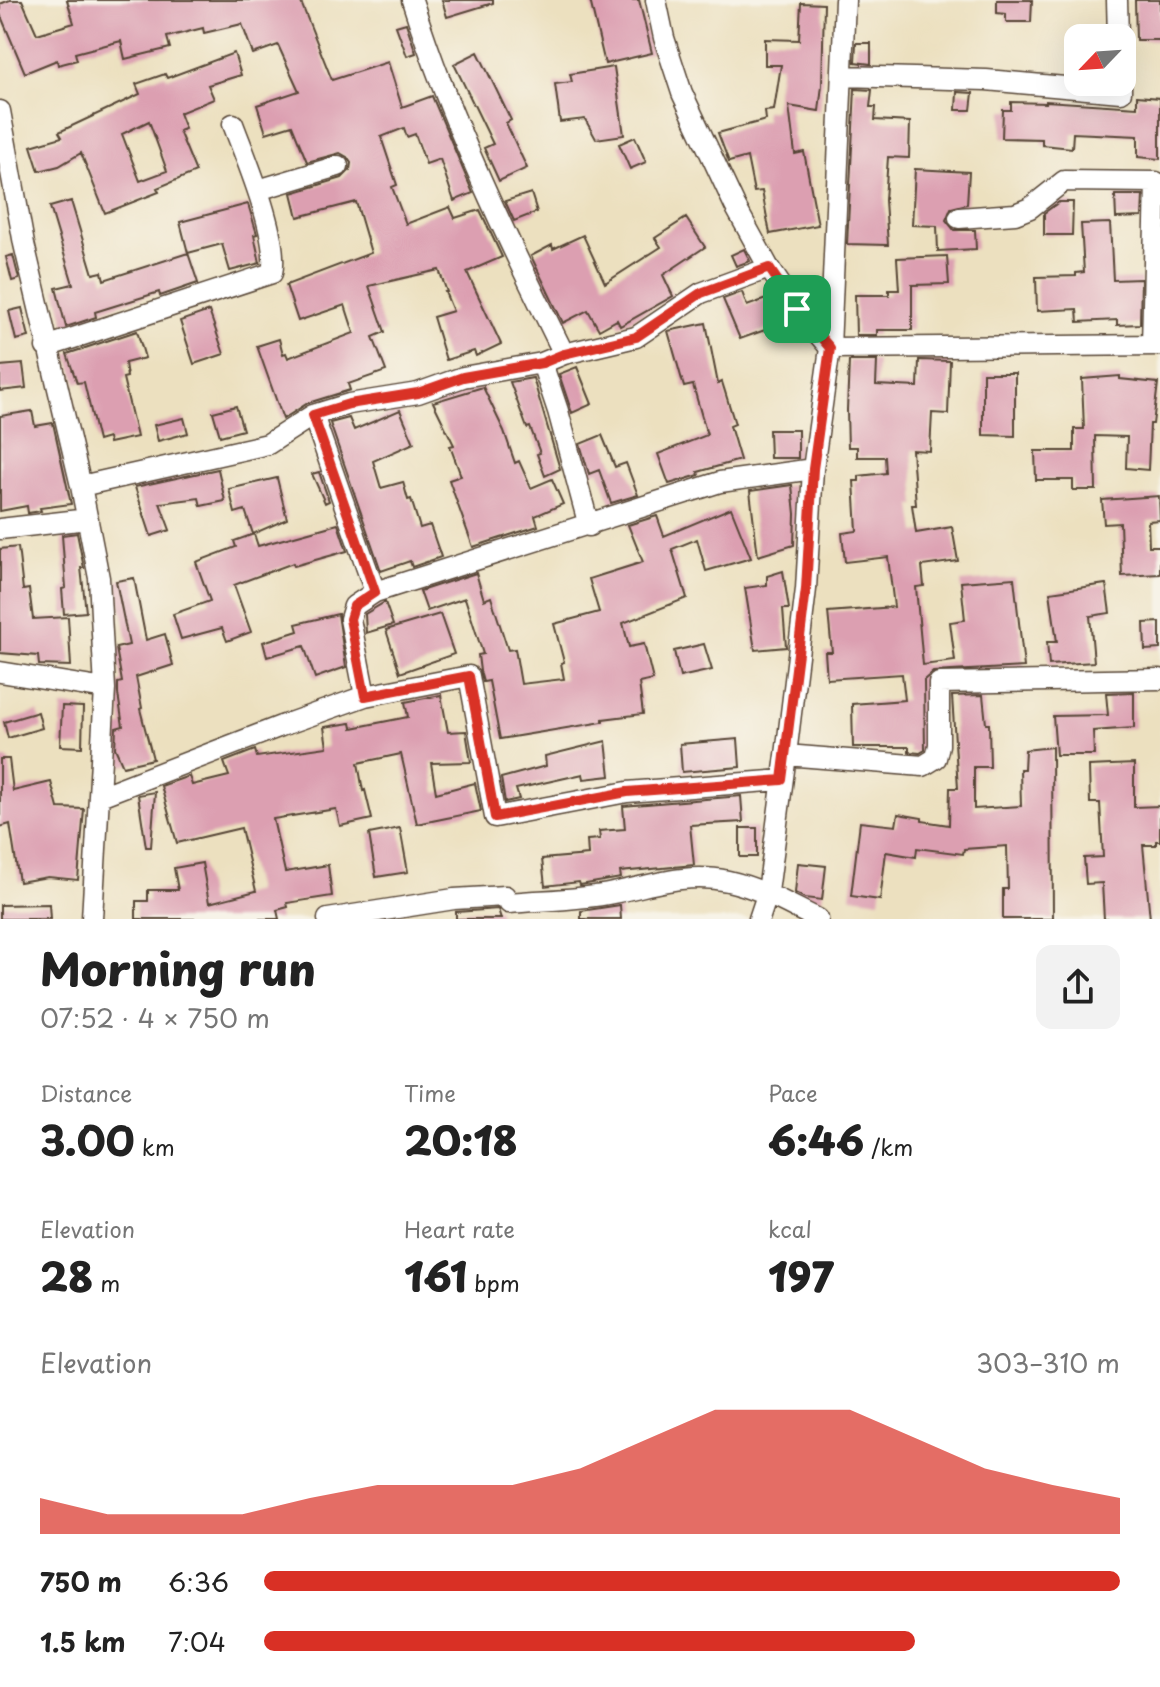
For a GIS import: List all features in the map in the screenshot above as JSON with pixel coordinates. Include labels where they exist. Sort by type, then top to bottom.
[{"type":"street","points":[[412,0],[430,57],[510,245],[564,354]]},
{"type":"street","points":[[656,0],[682,93],[735,206],[769,268],[797,309],[830,348]]},
{"type":"street","points":[[759,919],[768,892],[786,755],[806,589],[813,469],[830,348],[845,0]]},
{"type":"street","points":[[1117,0],[1118,24]]},
{"type":"street","points":[[842,76],[986,80],[1064,87]]},
{"type":"street","points":[[0,111],[10,223],[46,347],[81,486],[99,578],[105,689],[92,919]]},
{"type":"street","points":[[46,347],[272,273],[274,263],[258,190],[233,124]]},
{"type":"street","points":[[258,190],[338,166]]},
{"type":"street","points":[[830,348],[1156,345],[1156,182],[1064,181],[1030,208],[1015,214],[959,218]]},
{"type":"street","points":[[81,486],[268,444],[313,415],[349,404],[418,393],[463,377],[542,363],[564,354],[636,337],[701,293],[769,268]]},
{"type":"street","points":[[542,363],[564,430],[589,526]]},
{"type":"street","points":[[313,415],[375,592]]},
{"type":"street","points":[[365,696],[350,619],[354,606],[375,592],[720,482],[813,469]]},
{"type":"street","points":[[0,529],[88,519]]},
{"type":"street","points":[[0,672],[105,689]]},
{"type":"street","points":[[100,796],[365,696],[469,676],[495,817],[627,792],[782,780]]},
{"type":"street","points":[[786,755],[923,766],[936,758],[939,745],[939,683],[1160,679]]},
{"type":"street","points":[[328,919],[454,899],[505,896],[509,911],[679,879],[724,880],[768,892],[818,919]]},
{"type":"building","points":[[22,0],[37,34],[74,23],[67,0],[300,0],[332,80],[388,62],[402,107],[432,96],[473,193],[454,201],[440,159],[426,164],[415,134],[407,137],[404,128],[381,137],[397,185],[392,187],[406,224],[450,207],[455,218],[480,210],[502,257],[467,272],[501,344],[476,356],[474,351],[446,360],[433,317],[453,311],[439,270],[369,286],[385,332],[373,337],[386,371],[348,384],[350,390],[308,403],[283,419],[257,346],[279,339],[283,354],[286,353],[288,358],[354,333],[345,305],[298,321],[286,285],[371,253],[356,202],[298,217],[292,193],[342,178],[350,170],[351,163],[340,153],[307,162],[292,125],[266,133],[257,105],[299,91],[278,45],[253,54],[242,24],[204,33],[203,28],[167,37],[170,48],[125,59],[121,41],[75,53],[77,60],[58,65],[57,60],[25,73],[0,14],[0,4]]},
{"type":"building","points":[[442,0],[493,0],[493,3],[447,17]]},
{"type":"building","points":[[590,0],[639,0],[652,53],[605,64]]},
{"type":"building","points":[[997,0],[1032,0],[1031,22],[1006,22],[1006,14],[997,13]]},
{"type":"building","points":[[1135,0],[1160,0],[1160,40],[1136,40]]},
{"type":"building","points":[[801,3],[824,4],[819,111],[789,106],[795,154],[804,152],[818,225],[770,234],[762,191],[754,192],[747,157],[729,162],[718,133],[766,120],[765,111],[774,110],[781,65],[765,65],[765,39],[799,40]]},
{"type":"building","points":[[406,23],[416,53],[407,56],[396,26]]},
{"type":"building","points":[[856,43],[871,43],[871,64],[855,62]]},
{"type":"building","points":[[478,52],[511,120],[506,123],[527,168],[499,181],[484,148],[493,144],[454,64]]},
{"type":"building","points":[[234,53],[241,75],[208,85],[214,99],[179,113],[185,129],[179,131],[196,172],[157,188],[159,192],[105,213],[81,153],[59,166],[39,171],[31,146],[62,137],[59,132],[140,94],[136,84],[165,74],[167,78]],"holes":[[[149,121],[167,171],[140,181],[122,134]]]},
{"type":"building","points":[[614,67],[624,135],[596,139],[585,119],[560,122],[555,84],[572,82],[570,74]]},
{"type":"building","points":[[855,89],[872,90],[870,107],[876,107],[875,120],[910,122],[909,158],[888,157],[885,200],[888,245],[847,244]]},
{"type":"building","points":[[957,92],[973,93],[971,110],[956,110]]},
{"type":"building","points":[[1137,96],[1160,98],[1160,159],[1138,157],[1138,136],[1073,133],[1072,148],[1042,145],[1042,139],[1002,138],[1003,110],[1011,110],[1011,102],[1137,107]]},
{"type":"building","points":[[635,137],[646,162],[630,169],[619,144]]},
{"type":"building","points":[[915,169],[969,172],[967,204],[951,208],[946,220],[954,230],[975,230],[976,249],[938,251],[937,226],[912,225]]},
{"type":"building","points":[[531,193],[537,212],[514,221],[505,201]]},
{"type":"building","points":[[1115,195],[1143,195],[1142,217],[1116,218]]},
{"type":"building","points":[[71,201],[93,274],[102,272],[104,280],[188,253],[198,283],[95,312],[96,317],[66,327],[56,288],[73,284],[50,207]]},
{"type":"building","points":[[1059,202],[1073,202],[1072,235],[1044,235],[1044,213]]},
{"type":"building","points":[[248,204],[257,234],[254,235],[260,263],[230,271],[222,244],[188,253],[180,222]]},
{"type":"building","points":[[686,218],[705,247],[663,275],[673,296],[620,326],[617,320],[599,330],[588,310],[563,323],[531,256],[583,235],[605,283],[661,247],[655,238]]},
{"type":"building","points":[[1110,223],[1113,280],[1141,279],[1140,324],[1117,325],[1117,320],[1078,322],[1077,309],[1037,311],[1036,277],[1076,276],[1076,273],[1084,272],[1081,224]]},
{"type":"building","points":[[744,249],[750,261],[736,266],[731,255]]},
{"type":"building","points":[[13,255],[19,279],[12,281],[6,257]]},
{"type":"building","points":[[947,256],[949,284],[912,285],[912,330],[877,330],[877,335],[856,335],[855,295],[889,295],[889,290],[899,290],[897,258]]},
{"type":"building","points":[[742,292],[747,306],[766,299],[776,326],[740,339],[723,299]]},
{"type":"building","points":[[22,308],[29,337],[16,340],[9,311]]},
{"type":"building","points":[[209,311],[224,354],[194,364],[180,321]]},
{"type":"building","points":[[706,323],[718,384],[722,382],[735,424],[730,426],[740,460],[669,484],[658,454],[707,435],[693,385],[684,387],[668,331]]},
{"type":"building","points":[[137,331],[145,358],[125,363],[127,377],[123,378],[137,437],[109,443],[108,438],[98,441],[84,382],[77,383],[67,354]]},
{"type":"building","points":[[919,360],[950,361],[948,414],[932,413],[930,451],[912,450],[916,505],[912,505],[916,533],[952,527],[958,561],[922,566],[924,586],[916,587],[923,665],[955,661],[950,622],[965,620],[961,582],[1014,578],[1024,667],[933,672],[924,680],[925,750],[920,753],[909,752],[909,747],[853,747],[852,704],[905,700],[902,674],[827,679],[825,652],[832,652],[828,612],[894,607],[888,557],[845,562],[842,533],[857,531],[854,481],[859,481],[859,476],[886,473],[885,457],[857,457],[857,447],[848,447],[849,361],[877,361],[876,385],[918,387]]},
{"type":"building","points":[[23,364],[26,388],[0,391],[0,366]]},
{"type":"building","points":[[577,367],[592,404],[572,413],[559,374]]},
{"type":"building","points":[[983,373],[1015,373],[1015,436],[983,435]]},
{"type":"building","points":[[1120,376],[1120,379],[1158,383],[1153,424],[1150,424],[1148,470],[1126,468],[1127,437],[1095,436],[1096,490],[1073,490],[1073,480],[1036,480],[1035,451],[1074,451],[1074,429],[1084,429],[1082,379]]},
{"type":"building","points":[[533,378],[560,469],[545,476],[537,454],[540,453],[510,382]]},
{"type":"building","points":[[483,387],[515,463],[519,461],[531,488],[552,479],[563,504],[535,516],[538,526],[473,547],[449,480],[461,476],[450,446],[454,445],[433,402]]},
{"type":"building","points":[[236,406],[243,430],[220,436],[213,412]]},
{"type":"building","points":[[400,410],[414,443],[373,461],[381,488],[403,482],[420,528],[430,525],[441,557],[412,567],[410,561],[381,571],[330,423],[349,418],[354,430]]},
{"type":"building","points":[[32,411],[35,426],[53,423],[71,504],[40,508],[41,511],[28,513],[27,506],[0,511],[0,416]]},
{"type":"building","points":[[184,418],[188,433],[158,441],[154,425]]},
{"type":"building","points":[[769,430],[798,430],[798,458],[770,458]]},
{"type":"building","points":[[602,435],[615,467],[626,463],[638,495],[611,503],[599,470],[589,474],[580,444]]},
{"type":"building","points":[[218,469],[225,501],[201,506],[199,498],[160,503],[170,530],[151,536],[135,487]]},
{"type":"building","points":[[319,472],[329,501],[325,503],[312,474]]},
{"type":"building","points":[[277,478],[287,519],[253,534],[245,510],[235,513],[229,489]]},
{"type":"building","points":[[792,485],[794,545],[758,556],[750,491]]},
{"type":"building","points":[[1159,496],[1160,520],[1148,521],[1149,546],[1160,546],[1160,574],[1122,576],[1120,523],[1104,524],[1102,500]]},
{"type":"building","points":[[731,508],[751,558],[706,571],[697,539],[672,549],[687,598],[623,623],[629,647],[644,644],[653,680],[639,683],[643,714],[500,739],[489,681],[483,682],[480,671],[478,655],[483,654],[465,598],[427,611],[420,591],[476,573],[484,600],[491,597],[508,650],[515,649],[521,684],[564,679],[561,663],[564,662],[554,624],[599,612],[589,579],[643,562],[628,525],[657,516],[664,536]]},
{"type":"building","points":[[338,524],[347,551],[294,566],[293,563],[234,585],[251,632],[227,641],[222,628],[181,639],[173,614],[210,601],[196,562],[236,547],[234,541],[254,534],[258,546]]},
{"type":"building","points":[[77,533],[84,568],[81,568],[86,612],[64,614],[62,589],[66,588],[62,535]]},
{"type":"building","points":[[18,547],[23,590],[29,589],[33,619],[68,617],[71,666],[39,665],[38,656],[0,653],[0,549]]},
{"type":"building","points":[[783,571],[789,609],[783,609],[786,647],[755,650],[745,588],[767,585],[767,576]]},
{"type":"building","points":[[134,578],[146,640],[165,634],[173,665],[136,677],[140,709],[153,759],[123,766],[115,748],[116,728],[123,726],[118,694],[118,683],[122,682],[116,648],[129,645],[116,581]]},
{"type":"building","points":[[1106,584],[1110,613],[1090,616],[1094,662],[1049,665],[1047,642],[1057,642],[1050,592]]},
{"type":"building","points":[[385,602],[393,625],[366,633],[365,614]]},
{"type":"building","points":[[338,614],[346,667],[315,678],[304,646],[267,657],[263,642],[298,631],[296,624]]},
{"type":"building","points":[[440,614],[454,654],[400,673],[386,630]]},
{"type":"building","points":[[1160,622],[1160,649],[1145,650],[1144,623]]},
{"type":"building","points":[[704,644],[712,670],[680,677],[674,651]]},
{"type":"building","points":[[1134,692],[1134,728],[1093,731],[1094,755],[1056,755],[1053,716],[1108,715],[1106,693]]},
{"type":"building","points":[[441,695],[448,732],[466,731],[471,762],[431,763],[436,793],[475,783],[481,811],[417,824],[401,754],[358,763],[372,819],[340,826],[336,809],[273,819],[285,872],[328,865],[332,896],[287,903],[288,907],[277,910],[279,919],[136,919],[136,901],[148,901],[148,890],[178,890],[174,868],[202,863],[209,903],[256,891],[241,828],[177,843],[161,786],[189,776],[192,785],[229,776],[224,762],[255,750],[257,757],[327,747],[324,727],[351,723],[352,728],[408,717],[405,702]]},
{"type":"building","points":[[983,695],[986,724],[989,724],[990,767],[974,767],[974,809],[1021,806],[1020,769],[1024,769],[1025,750],[1052,747],[1053,919],[1003,919],[1003,889],[1008,889],[1007,846],[964,849],[963,854],[917,848],[916,857],[886,852],[880,900],[851,896],[860,822],[896,826],[898,814],[949,825],[950,788],[958,788],[952,696]]},
{"type":"building","points":[[62,706],[83,707],[82,747],[60,746]]},
{"type":"building","points":[[38,712],[42,728],[8,738],[4,722]]},
{"type":"building","points":[[738,739],[740,767],[682,772],[680,744]]},
{"type":"building","points":[[606,741],[610,776],[584,779],[583,774],[516,789],[519,799],[505,802],[501,778],[546,766],[545,756]]},
{"type":"building","points":[[0,759],[9,759],[13,791],[51,782],[58,808],[84,809],[78,880],[48,877],[19,882],[10,824],[0,827]]},
{"type":"building","points":[[1134,764],[1134,807],[1160,806],[1160,841],[1156,841],[1156,845],[1143,845],[1150,919],[1104,919],[1102,883],[1086,884],[1084,858],[1103,857],[1100,803],[1090,803],[1089,766]]},
{"type":"building","points":[[155,792],[151,847],[146,847],[138,795]]},
{"type":"building","points":[[741,796],[743,822],[690,825],[694,865],[620,872],[621,878],[580,885],[579,882],[545,886],[542,859],[588,855],[587,840],[600,839],[599,831],[625,829],[623,806]]},
{"type":"building","points":[[400,828],[408,872],[376,877],[369,834]]},
{"type":"building","points":[[740,828],[757,828],[757,857],[740,857]]},
{"type":"building","points":[[798,863],[826,866],[822,900],[795,893]]},
{"type":"building","points":[[49,904],[50,919],[0,919],[0,905]]},
{"type":"building","points":[[620,905],[621,919],[581,919],[581,911]]},
{"type":"building","points":[[498,909],[501,919],[456,919],[456,912]]},
{"type":"route","points":[[769,268],[797,309],[830,348],[813,469],[806,589],[782,780],[627,792],[495,817],[469,676],[365,696],[350,619],[354,606],[375,592],[313,415],[349,404],[418,393],[463,377],[542,363],[564,354],[636,337],[701,293],[769,268]]}]
